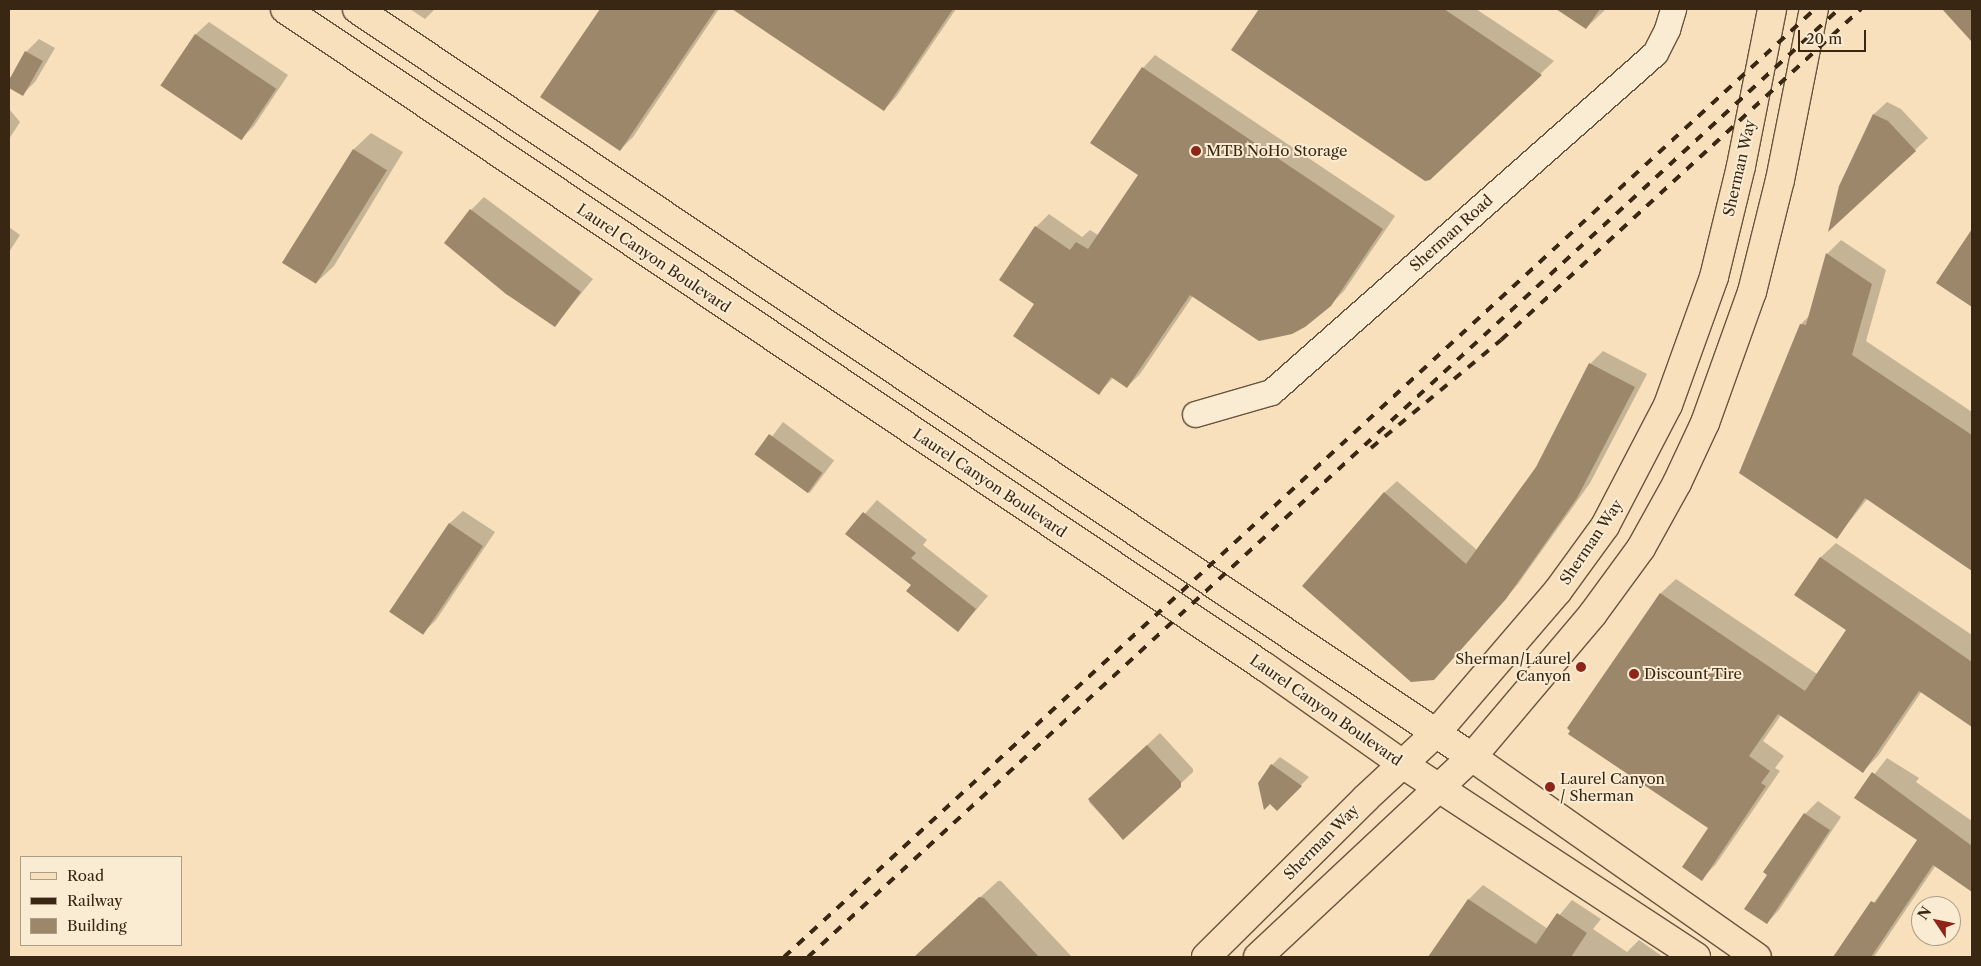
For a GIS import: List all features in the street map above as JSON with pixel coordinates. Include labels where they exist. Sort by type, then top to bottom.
[{"type":"main road","name":"Laurel Canyon Boulevard","points":[[284,9],[1265,667],[1401,763],[1696,957]]},
{"type":"main road","points":[[357,9],[1472,757],[1757,957]]},
{"type":"main road","name":"Sherman Way","points":[[1206,957],[1401,763],[1436,733],[1551,600],[1605,526],[1668,405],[1714,276],[1741,166],[1772,9]]},
{"type":"main road","points":[[1258,957],[1472,757],[1592,615],[1641,548],[1677,484],[1705,424],[1752,292],[1780,180],[1814,9]]},
{"type":"main road","points":[[600,222],[621,187]]},
{"type":"street","name":"Sherman Road","points":[[1195,414],[1272,392],[1655,53],[1667,29],[1673,9]]},
{"type":"building","points":[[600,9],[716,9],[620,151],[540,97]]},
{"type":"building","points":[[732,9],[953,9],[884,111]]},
{"type":"building","points":[[1259,9],[1444,9],[1542,75],[1430,180],[1425,181],[1231,50]]},
{"type":"building","points":[[1556,9],[1600,9],[1586,29]]},
{"type":"building","points":[[1942,9],[1972,9],[1972,42]]},
{"type":"building","points":[[195,34],[276,89],[242,140],[160,85]]},
{"type":"building","points":[[25,51],[43,61],[23,96],[9,88],[9,80]]},
{"type":"building","points":[[1142,67],[1383,229],[1331,306],[1305,327],[1292,334],[1259,341],[1190,295],[1127,388],[1111,377],[1099,395],[1013,336],[1034,304],[999,280],[1035,226],[1070,250],[1076,242],[1088,249],[1138,175],[1090,143]]},
{"type":"building","points":[[1873,114],[1888,121],[1916,151],[1828,232],[1839,186]]},
{"type":"building","points":[[353,149],[387,170],[316,284],[282,263]]},
{"type":"building","points":[[470,209],[581,292],[555,327],[506,294],[444,243]]},
{"type":"building","points":[[1972,229],[1972,307],[1936,283]]},
{"type":"building","points":[[1826,253],[1872,284],[1852,355],[1972,435],[1972,571],[1865,498],[1837,539],[1739,473],[1800,324],[1806,325]]},
{"type":"building","points":[[1589,363],[1635,387],[1577,498],[1506,599],[1434,680],[1411,682],[1302,586],[1384,492],[1466,564],[1536,467]]},
{"type":"building","points":[[769,434],[822,473],[808,493],[754,454]]},
{"type":"building","points":[[863,512],[916,553],[911,558],[976,609],[958,632],[906,591],[911,585],[845,534]]},
{"type":"building","points":[[449,523],[483,546],[423,635],[389,612]]},
{"type":"building","points":[[1820,557],[1972,662],[1972,727],[1919,691],[1863,773],[1778,714],[1749,756],[1770,771],[1761,783],[1766,786],[1702,881],[1682,867],[1708,828],[1568,734],[1570,731],[1567,728],[1660,593],[1805,691],[1846,630],[1794,595]]},
{"type":"building","points":[[1147,745],[1181,782],[1181,787],[1123,840],[1088,799]]},
{"type":"building","points":[[1271,764],[1302,786],[1277,811],[1270,804],[1264,810],[1258,783]]},
{"type":"building","points":[[1872,772],[1972,846],[1972,892],[1933,865],[1871,957],[1833,957],[1871,901],[1875,903],[1917,840],[1854,798]]},
{"type":"building","points":[[1804,813],[1830,830],[1767,924],[1744,909],[1767,875],[1763,872]]},
{"type":"building","points":[[979,897],[984,898],[1039,957],[914,957]]},
{"type":"building","points":[[1468,899],[1536,944],[1557,913],[1587,933],[1571,957],[1428,957]]},
{"type":"railway","points":[[784,957],[1815,9]]},
{"type":"railway","points":[[808,957],[1839,9]]},
{"type":"railway","points":[[1371,448],[1501,340],[1861,9]]},
{"type":"place","name":"MTB NoHo Storage","points":[[1196,151]]},
{"type":"place","name":"Sherman/Laurel Canyon","points":[[1581,667]]},
{"type":"place","name":"Discount Tire","points":[[1634,674]]},
{"type":"place","name":"Laurel Canyon / Sherman","points":[[1550,787]]}]
